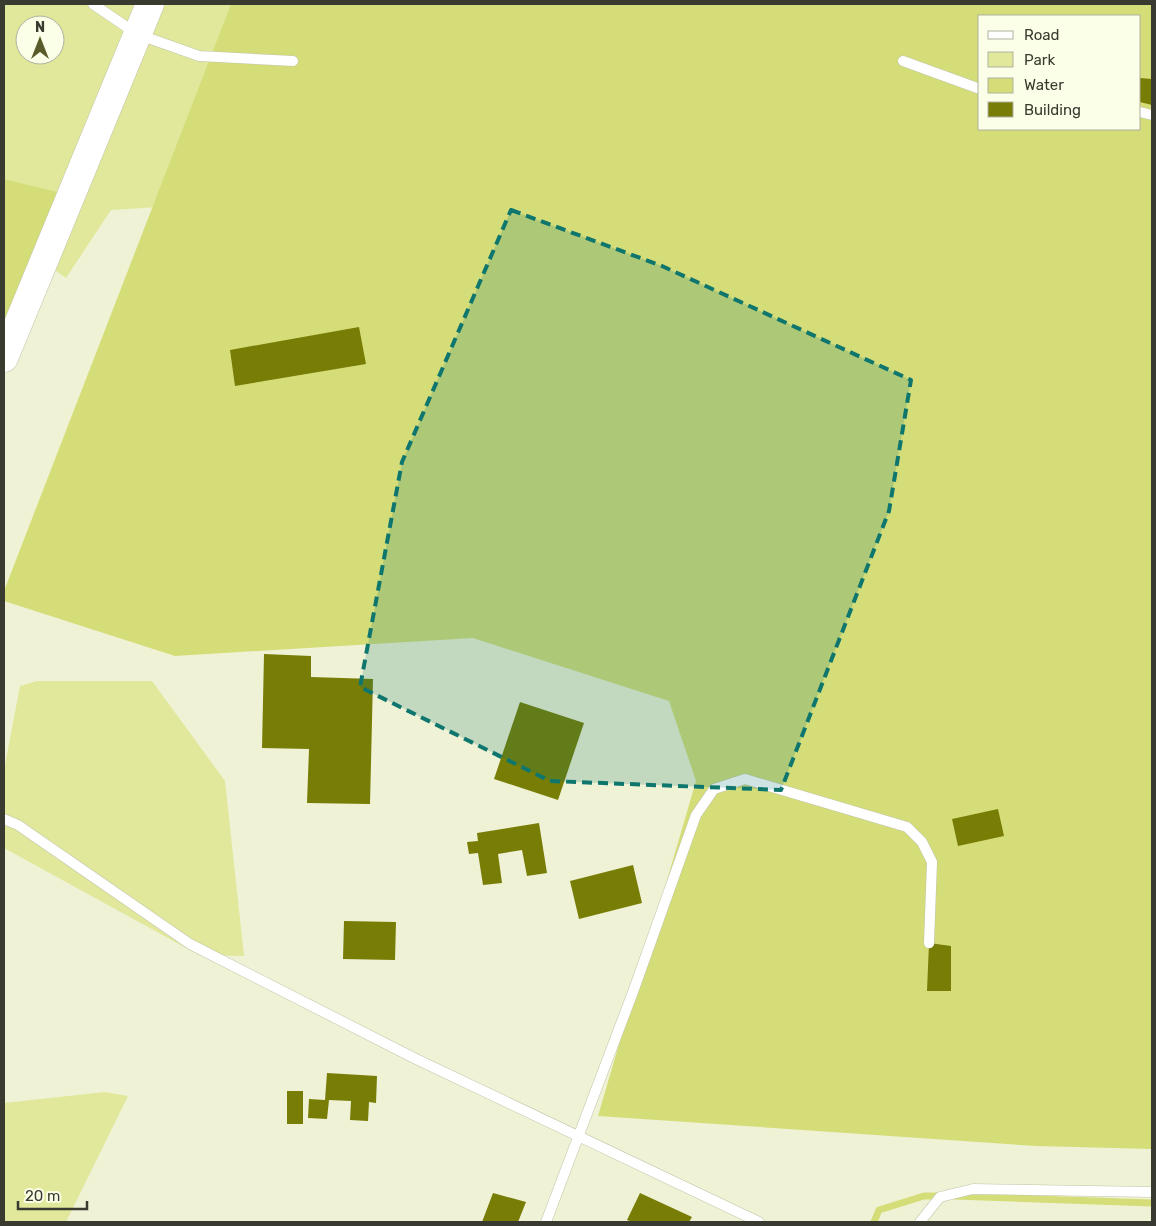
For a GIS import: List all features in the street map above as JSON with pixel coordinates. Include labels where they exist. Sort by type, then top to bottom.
[{"type":"street","points":[[4,358],[150,4]]},
{"type":"lane","points":[[93,4],[138,34],[199,56],[293,61]]},
{"type":"lane","points":[[904,61],[978,88]]},
{"type":"lane","points":[[546,1222],[633,992],[696,815],[714,789],[745,779],[907,827],[922,842],[932,862],[929,944]]},
{"type":"lane","points":[[4,819],[18,825],[190,944],[414,1058],[759,1222]]},
{"type":"lane","points":[[920,1222],[940,1197],[973,1189],[1152,1192]]},
{"type":"highlighted area","points":[[511,210],[662,266],[911,380],[889,511],[781,790],[550,781],[360,687],[402,462]]},
{"type":"green space","points":[[4,4],[405,4],[384,193],[111,210],[66,278],[4,235]]},
{"type":"green space","points":[[37,681],[152,681],[225,781],[244,956],[199,955],[4,848],[4,770],[20,686]]},
{"type":"green space","points":[[105,1092],[128,1096],[66,1222],[4,1222],[4,1103]]},
{"type":"water","points":[[231,4],[1152,4],[1152,1149],[1036,1146],[598,1116],[696,781],[669,701],[473,638],[175,656],[4,601],[4,591]]},
{"type":"water","points":[[4,179],[69,195],[4,349]]},
{"type":"building","points":[[1141,78],[1152,79],[1152,105],[1141,102]]},
{"type":"building","points":[[359,327],[366,364],[235,386],[230,350]]},
{"type":"building","points":[[264,654],[311,656],[311,677],[373,679],[370,804],[307,803],[309,749],[262,748]]},
{"type":"building","points":[[520,702],[584,723],[558,800],[494,779]]},
{"type":"building","points":[[998,809],[1004,836],[958,846],[952,819]]},
{"type":"building","points":[[539,823],[547,873],[527,876],[522,850],[498,854],[502,883],[483,885],[478,853],[469,854],[467,842],[478,841],[477,833]]},
{"type":"building","points":[[633,865],[642,903],[579,919],[570,881]]},
{"type":"building","points":[[344,921],[396,922],[395,960],[343,959]]},
{"type":"building","points":[[929,943],[951,946],[951,991],[927,991]]},
{"type":"building","points":[[327,1073],[377,1076],[376,1103],[369,1102],[368,1121],[350,1120],[351,1101],[329,1100],[327,1119],[308,1118],[309,1099],[325,1100]]},
{"type":"building","points":[[287,1091],[303,1091],[303,1124],[287,1124]]},
{"type":"building","points":[[493,1193],[526,1202],[518,1222],[482,1222]]},
{"type":"building","points":[[640,1193],[692,1217],[689,1222],[632,1222],[627,1220]]},
{"type":"waterway","points":[[874,1222],[879,1210],[924,1196],[942,1196]]},
{"type":"waterway","points":[[955,1196],[1152,1203]]}]
